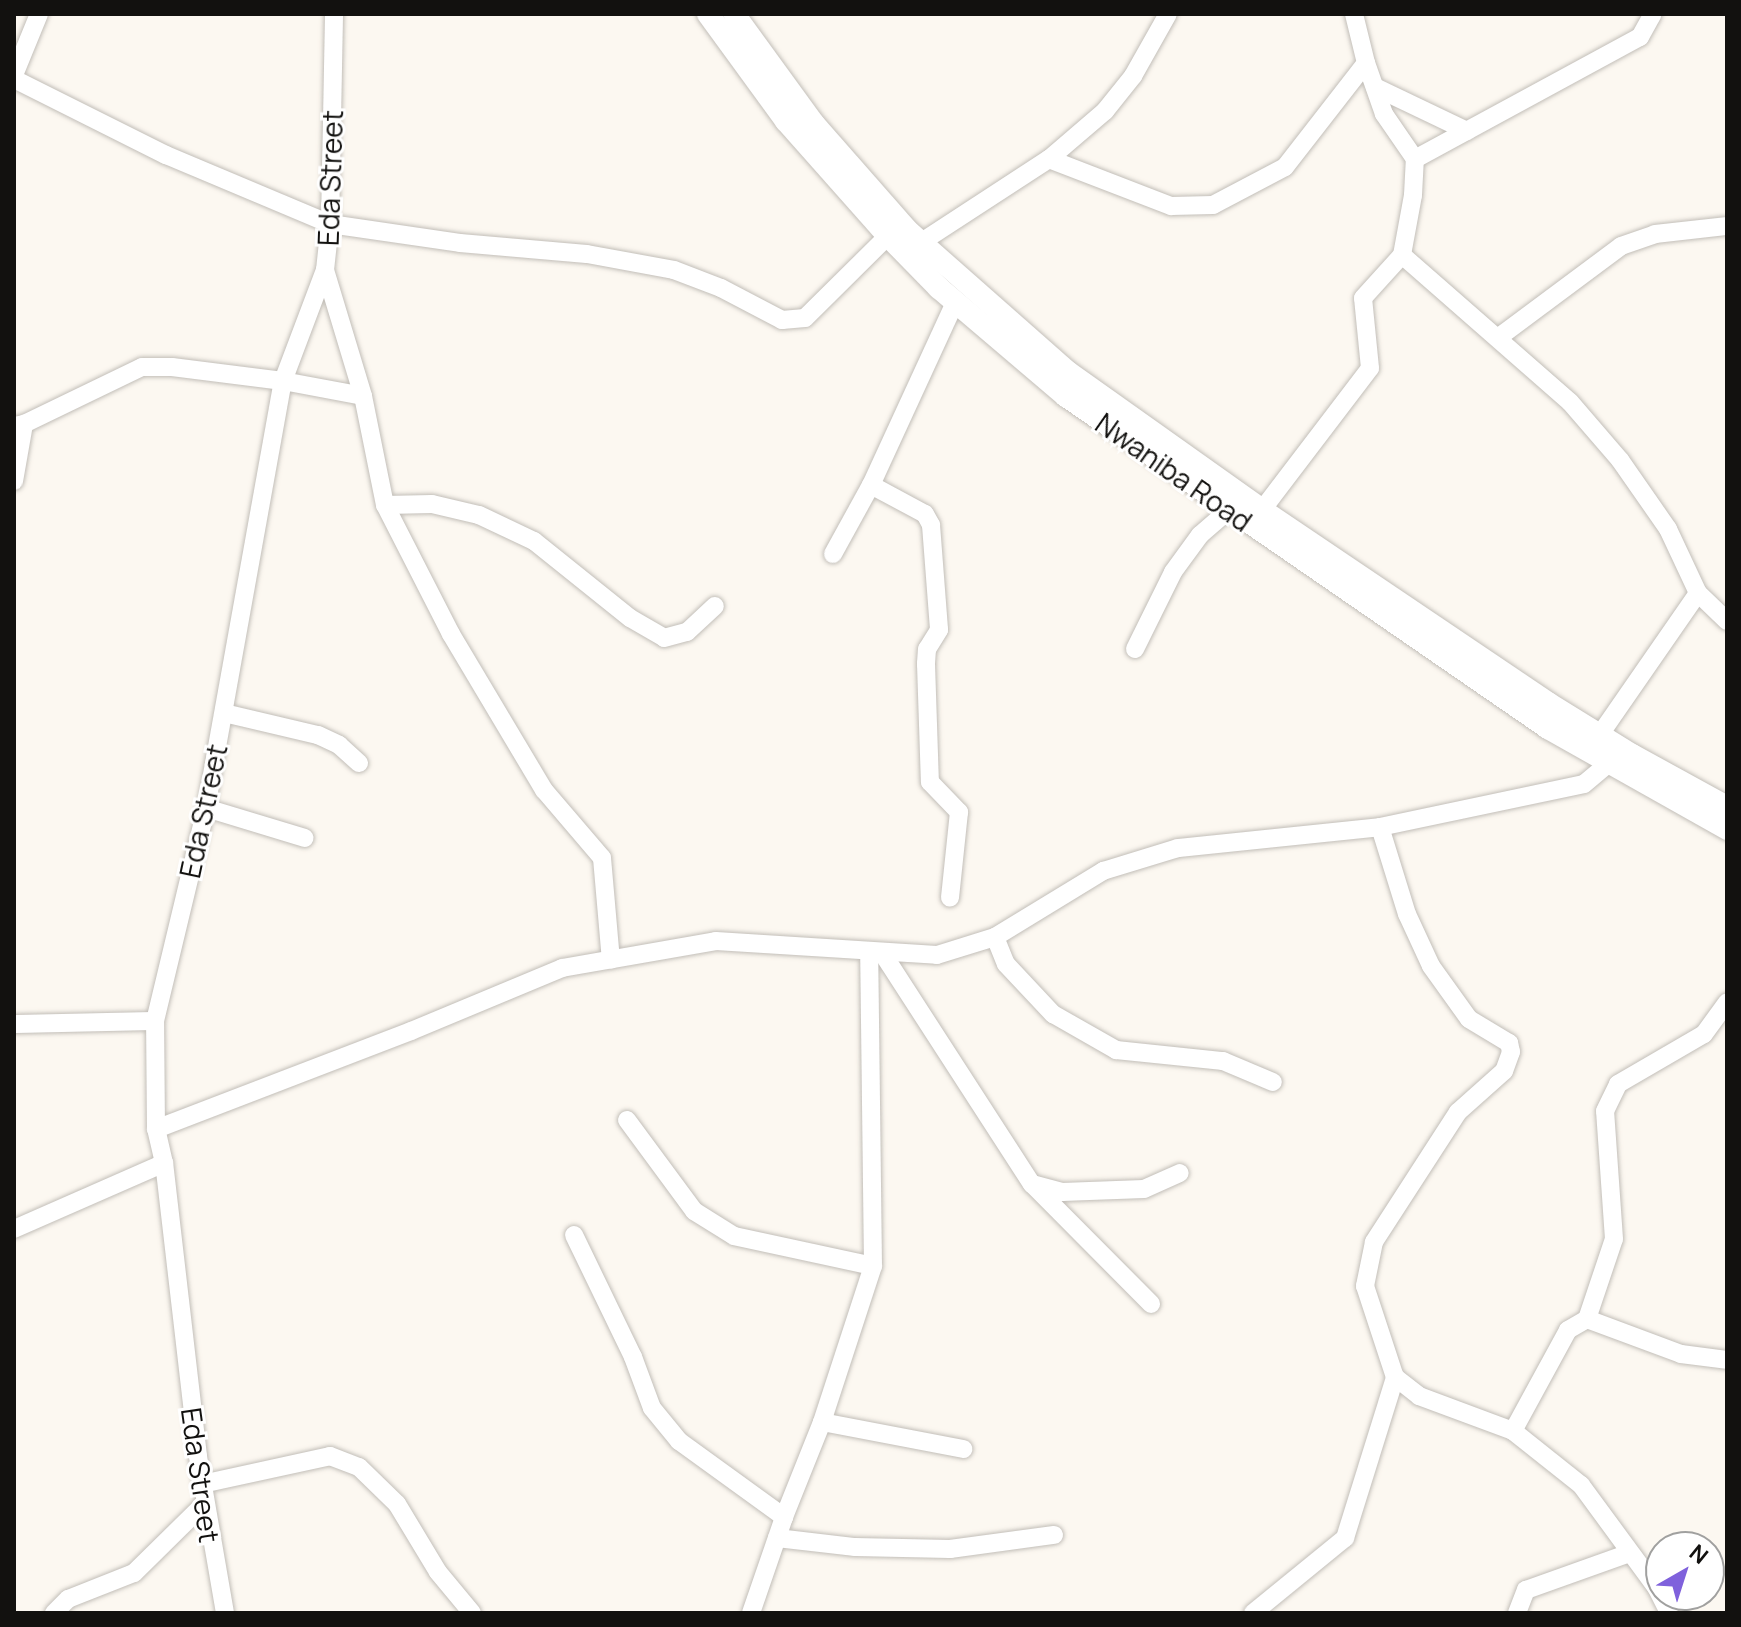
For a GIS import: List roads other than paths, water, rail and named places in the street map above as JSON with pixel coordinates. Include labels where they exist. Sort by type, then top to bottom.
[{"type":"main road","name":"Nwaniba Road","points":[[708,14],[786,121],[888,236],[955,302],[1066,396],[1228,511],[1594,744],[1608,764],[1727,829]]},
{"type":"main road","points":[[734,14],[814,124],[920,243],[1068,372],[1594,744],[1727,807]]},
{"type":"street","points":[[39,14],[14,77],[166,155],[330,224],[460,243],[587,254],[674,270],[721,288],[782,320],[805,318],[888,236]]},
{"type":"street","name":"Eda Street","points":[[225,1613],[184,1360],[164,1163],[156,1129],[155,1021],[206,808],[283,381],[325,270],[330,224],[334,14]]},
{"type":"street","points":[[920,243],[1049,159],[1105,111],[1133,76],[1168,14]]},
{"type":"street","points":[[1262,510],[1370,368],[1363,298],[1402,255],[1413,195],[1415,159],[1384,114],[1366,63],[1354,14]]},
{"type":"street","points":[[1415,159],[1640,37],[1653,14]]},
{"type":"street","points":[[1049,159],[1171,206],[1213,205],[1285,167],[1366,63]]},
{"type":"street","points":[[1375,87],[1467,131]]},
{"type":"street","points":[[1499,337],[1621,246],[1655,234],[1726,226]]},
{"type":"street","points":[[1402,255],[1570,402],[1620,460],[1668,529],[1698,593],[1724,611]]},
{"type":"street","points":[[325,270],[363,396],[385,505],[451,634],[544,790],[602,858],[611,960]]},
{"type":"street","points":[[833,554],[871,485],[955,302]]},
{"type":"street","points":[[14,481],[19,425],[142,367],[172,367],[283,381],[363,396]]},
{"type":"street","points":[[871,485],[925,514],[931,525],[939,630],[927,649],[926,664],[930,782],[959,813],[950,898]]},
{"type":"street","points":[[385,505],[432,504],[493,521],[534,541],[630,618],[664,638],[687,632],[715,606]]},
{"type":"street","points":[[1135,649],[1173,572],[1200,535],[1228,511]]},
{"type":"street","points":[[1594,744],[1698,593]]},
{"type":"street","points":[[224,713],[318,735],[339,745],[359,763]]},
{"type":"street","points":[[156,1129],[411,1031],[562,968],[716,941],[937,955],[995,937],[1103,871],[1178,848],[1380,827],[1584,784],[1608,764]]},
{"type":"street","points":[[206,808],[305,838]]},
{"type":"street","points":[[1380,827],[1407,914],[1431,966],[1469,1019],[1509,1043],[1511,1052],[1504,1071],[1458,1112],[1374,1242],[1365,1286],[1395,1377],[1419,1396],[1513,1431],[1581,1485],[1656,1587],[1669,1613]]},
{"type":"street","points":[[995,937],[1006,964],[1053,1014],[1116,1050],[1223,1061],[1273,1082]]},
{"type":"street","points":[[876,952],[1032,1184],[1151,1304]]},
{"type":"street","points":[[751,1613],[784,1517],[822,1422],[873,1266],[876,952]]},
{"type":"street","points":[[1513,1431],[1568,1330],[1587,1319],[1614,1239],[1605,1111],[1618,1084],[1704,1034],[1727,1002]]},
{"type":"street","points":[[14,1024],[155,1021]]},
{"type":"street","points":[[627,1120],[694,1211],[734,1236],[873,1266]]},
{"type":"street","points":[[14,1229],[164,1163]]},
{"type":"street","points":[[1032,1184],[1062,1192],[1144,1189],[1180,1173]]},
{"type":"street","points":[[574,1235],[633,1357],[652,1408],[679,1441],[784,1517]]},
{"type":"street","points":[[1587,1319],[1681,1354],[1727,1360]]},
{"type":"street","points":[[1253,1613],[1345,1538],[1395,1377]]},
{"type":"street","points":[[822,1422],[963,1449]]},
{"type":"street","points":[[202,1484],[330,1456],[359,1467],[397,1504],[438,1572],[472,1613]]},
{"type":"street","points":[[54,1613],[68,1599],[134,1573],[205,1503]]},
{"type":"street","points":[[777,1538],[855,1547],[950,1549],[1054,1535]]},
{"type":"street","points":[[1517,1613],[1526,1590],[1630,1553]]}]
